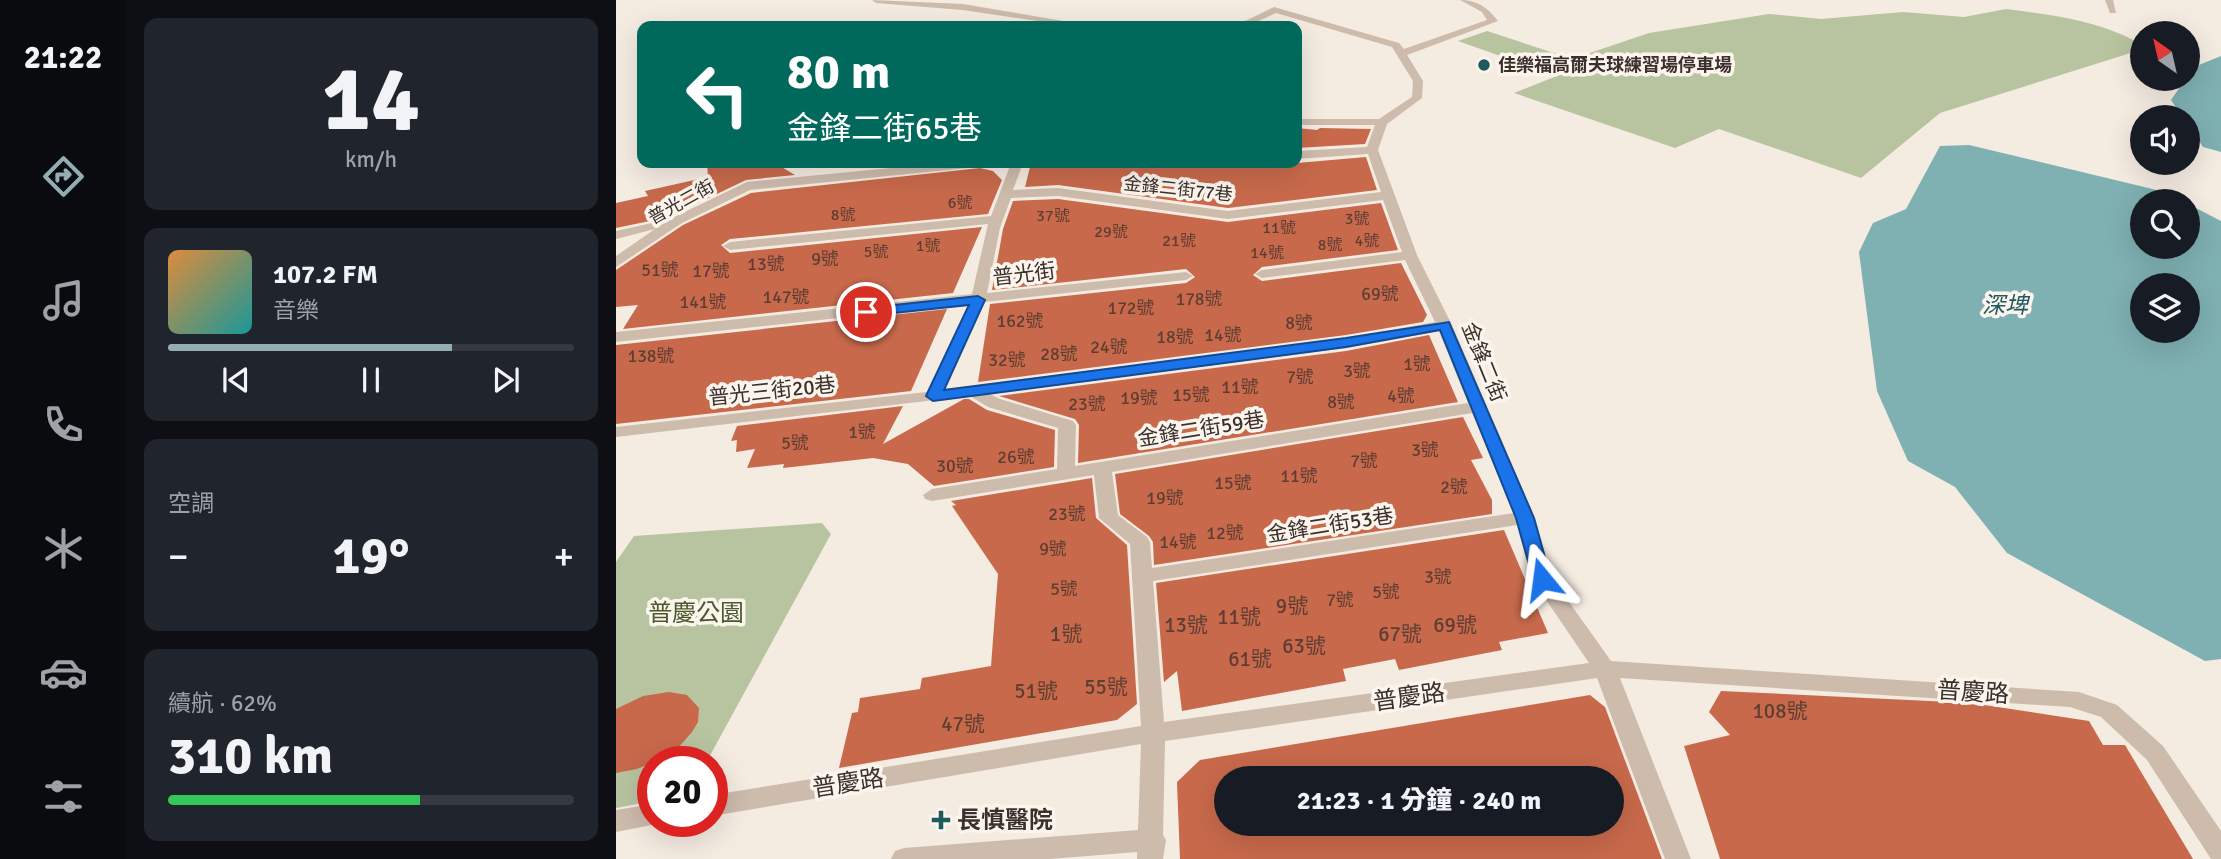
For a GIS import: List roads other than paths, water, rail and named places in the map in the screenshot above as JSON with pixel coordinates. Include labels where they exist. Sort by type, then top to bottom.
[{"type":"lane","points":[[876,0],[963,7],[1055,21]]},
{"type":"lane","points":[[1403,53],[1493,21],[1485,10],[1464,0]]},
{"type":"lane","points":[[2109,0],[2113,11]]},
{"type":"lane","points":[[1254,21],[1274,10],[1396,45],[1418,81],[1417,98],[1382,122],[1302,122]]},
{"type":"lane","points":[[1302,155],[1372,150],[1382,122]]},
{"type":"lane","name":"金鋒二街","points":[[1372,150],[1410,255],[1444,325],[1525,518],[1542,579],[1605,669],[1678,859]]},
{"type":"lane","name":"普光二街","points":[[616,263],[677,220],[747,186],[927,168]]},
{"type":"lane","points":[[933,396],[978,300],[997,219],[1015,168]]},
{"type":"lane","name":"金鋒二街77巷","points":[[1005,194],[1058,192],[1228,215],[1389,195]]},
{"type":"lane","points":[[730,246],[997,219]]},
{"type":"lane","points":[[616,234],[677,220]]},
{"type":"lane","points":[[1262,274],[1410,255]]},
{"type":"lane","name":"普光街","points":[[616,337],[1186,276]]},
{"type":"lane","name":"普光三街20巷","points":[[616,432],[933,396],[1346,343],[1444,325]]},
{"type":"lane","points":[[973,391],[994,403],[1067,425],[1066,474]]},
{"type":"lane","name":"金鋒二街59巷","points":[[932,495],[1478,407]]},
{"type":"lane","points":[[904,859],[1152,849],[1153,733],[1140,542],[1109,518],[1102,468]]},
{"type":"lane","name":"金鋒二街53巷","points":[[1142,576],[1525,518]]},
{"type":"lane","name":"普慶路","points":[[728,803],[1153,733],[1605,669],[2071,698],[2109,710],[2155,753],[2221,853]]},
{"type":"lane","points":[[616,821],[637,818]]},
{"type":"water","points":[[2221,56],[2221,152],[2203,147],[2200,143],[2200,105],[2174,105],[2171,100],[2177,91],[2200,91],[2200,65]]},
{"type":"water","name":"深埤","points":[[1969,145],[2152,189],[2130,189],[2130,259],[2200,259],[2200,210],[2221,221],[2221,659],[2205,661],[2007,553],[1955,487],[1908,461],[1877,391],[1859,252],[1873,223],[1906,209],[1940,146]]},
{"type":"place","name":"佳樂福高爾夫球練習場停車場","points":[[1484,65]]},
{"type":"place","name":"長慎醫院","points":[[941,820]]},
{"type":"park label","name":"普慶公園","points":[[696,613]]}]
